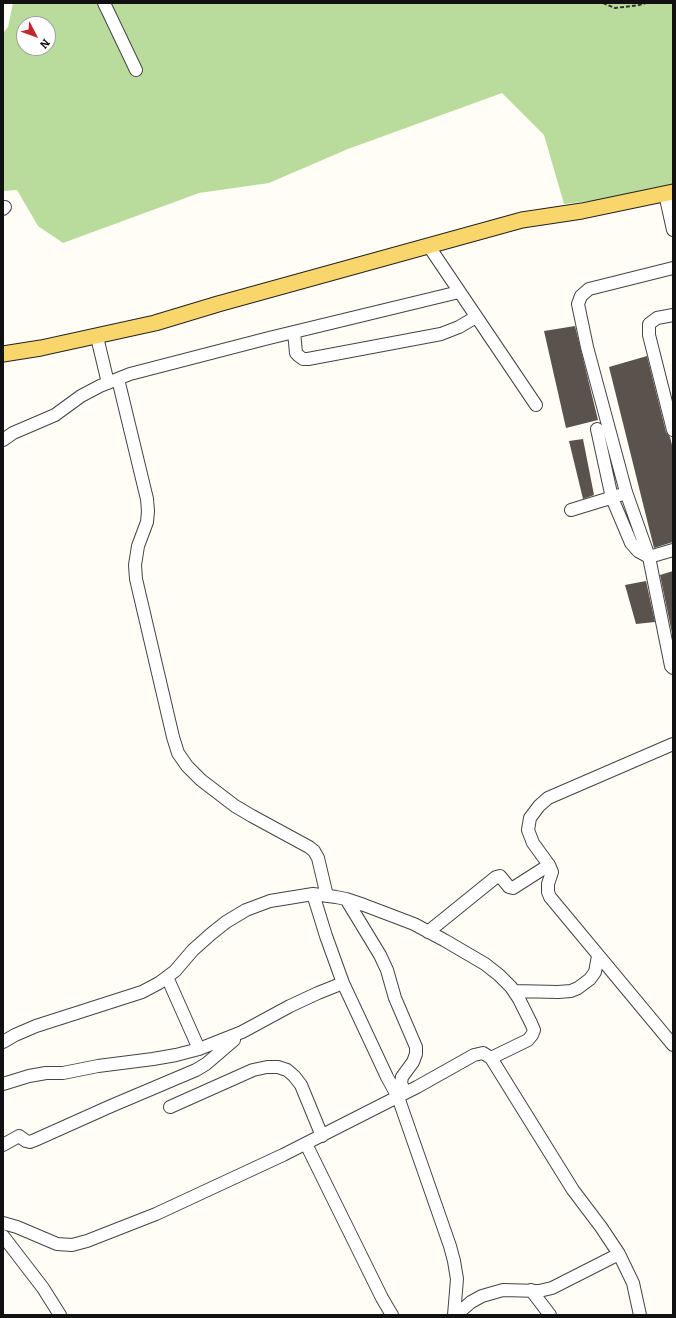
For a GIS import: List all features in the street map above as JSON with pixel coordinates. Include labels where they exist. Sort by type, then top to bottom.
[{"type":"main road","points":[[3,354],[97,337],[155,323],[428,245],[522,220],[669,193]]},
{"type":"street","points":[[104,3],[136,70]]},
{"type":"street","points":[[669,193],[673,230]]},
{"type":"street","points":[[428,245],[536,405]]},
{"type":"street","points":[[673,268],[589,289],[581,296],[578,304],[587,347],[626,492],[649,556],[671,666],[673,668]]},
{"type":"street","points":[[3,440],[13,433],[56,415],[81,396],[113,381],[146,370],[459,292]]},
{"type":"street","points":[[673,315],[657,318],[650,324],[649,335],[673,430]]},
{"type":"street","points":[[294,332],[296,353],[299,356],[308,359],[441,334],[459,327],[476,317]]},
{"type":"street","points":[[97,337],[113,381],[147,499],[147,522],[138,546],[135,566],[136,579],[178,753],[187,766],[201,780],[235,806],[314,851],[318,858],[327,896]]},
{"type":"street","points":[[597,429],[612,498],[631,543],[638,551],[649,556],[673,550]]},
{"type":"street","points":[[571,510],[612,498],[626,492]]},
{"type":"street","points":[[673,744],[548,798],[539,806],[530,818],[528,830],[533,843],[549,864],[552,872],[548,884],[550,898],[673,1045]]},
{"type":"street","points":[[428,932],[496,877],[500,876],[506,885],[513,888],[549,864]]},
{"type":"street","points":[[313,894],[343,983],[387,1077],[402,1095]]},
{"type":"street","points":[[3,1042],[36,1026],[142,992],[159,983],[175,971],[193,950],[211,934],[226,922],[246,910],[270,901],[313,894],[346,899],[395,917],[428,932],[485,964],[499,975],[514,991],[532,1023],[534,1030],[532,1036],[528,1040],[491,1058]]},
{"type":"street","points":[[346,899],[380,955],[387,970],[395,998],[416,1047],[416,1054],[413,1062],[402,1077],[402,1095],[454,1261],[461,1313]]},
{"type":"street","points":[[514,991],[571,991],[578,988],[590,979],[595,972],[598,956]]},
{"type":"street","points":[[167,977],[199,1049]]},
{"type":"street","points":[[3,1084],[28,1076],[46,1073],[63,1073],[106,1065],[153,1059],[199,1049],[242,1032],[290,1006],[343,983]]},
{"type":"street","points":[[3,1145],[19,1136],[30,1142],[196,1070],[206,1064],[242,1032]]},
{"type":"street","points":[[3,1223],[17,1227],[57,1244],[72,1245],[87,1241],[156,1214],[306,1144],[402,1095],[474,1055],[483,1053],[491,1058],[573,1190],[619,1254],[633,1283],[640,1315]]},
{"type":"street","points":[[170,1107],[253,1070],[267,1067],[278,1067],[286,1070],[294,1076],[301,1085],[322,1136]]},
{"type":"street","points":[[306,1144],[382,1298],[392,1315]]},
{"type":"street","points":[[3,1236],[43,1288],[60,1315]]},
{"type":"street","points":[[461,1313],[482,1296],[493,1292],[512,1289],[539,1291],[552,1288],[619,1254]]},
{"type":"street","points":[[531,1290],[550,1315]]},
{"type":"path","points":[[603,3],[614,8],[646,3]]},
{"type":"green space","points":[[13,3],[673,3],[673,187],[656,193],[564,204],[544,135],[502,93],[348,149],[269,183],[199,193],[63,243],[38,226],[17,190],[3,191],[3,33],[8,27]]},
{"type":"building","points":[[575,326],[598,420],[566,428],[544,331]]},
{"type":"building","points":[[647,356],[666,432],[670,437],[673,449],[673,542],[654,548],[609,367]]},
{"type":"building","points":[[583,439],[594,495],[583,499],[569,441]]},
{"type":"building","points":[[673,571],[673,638],[660,575]]},
{"type":"building","points":[[646,581],[655,622],[636,624],[625,585]]}]
